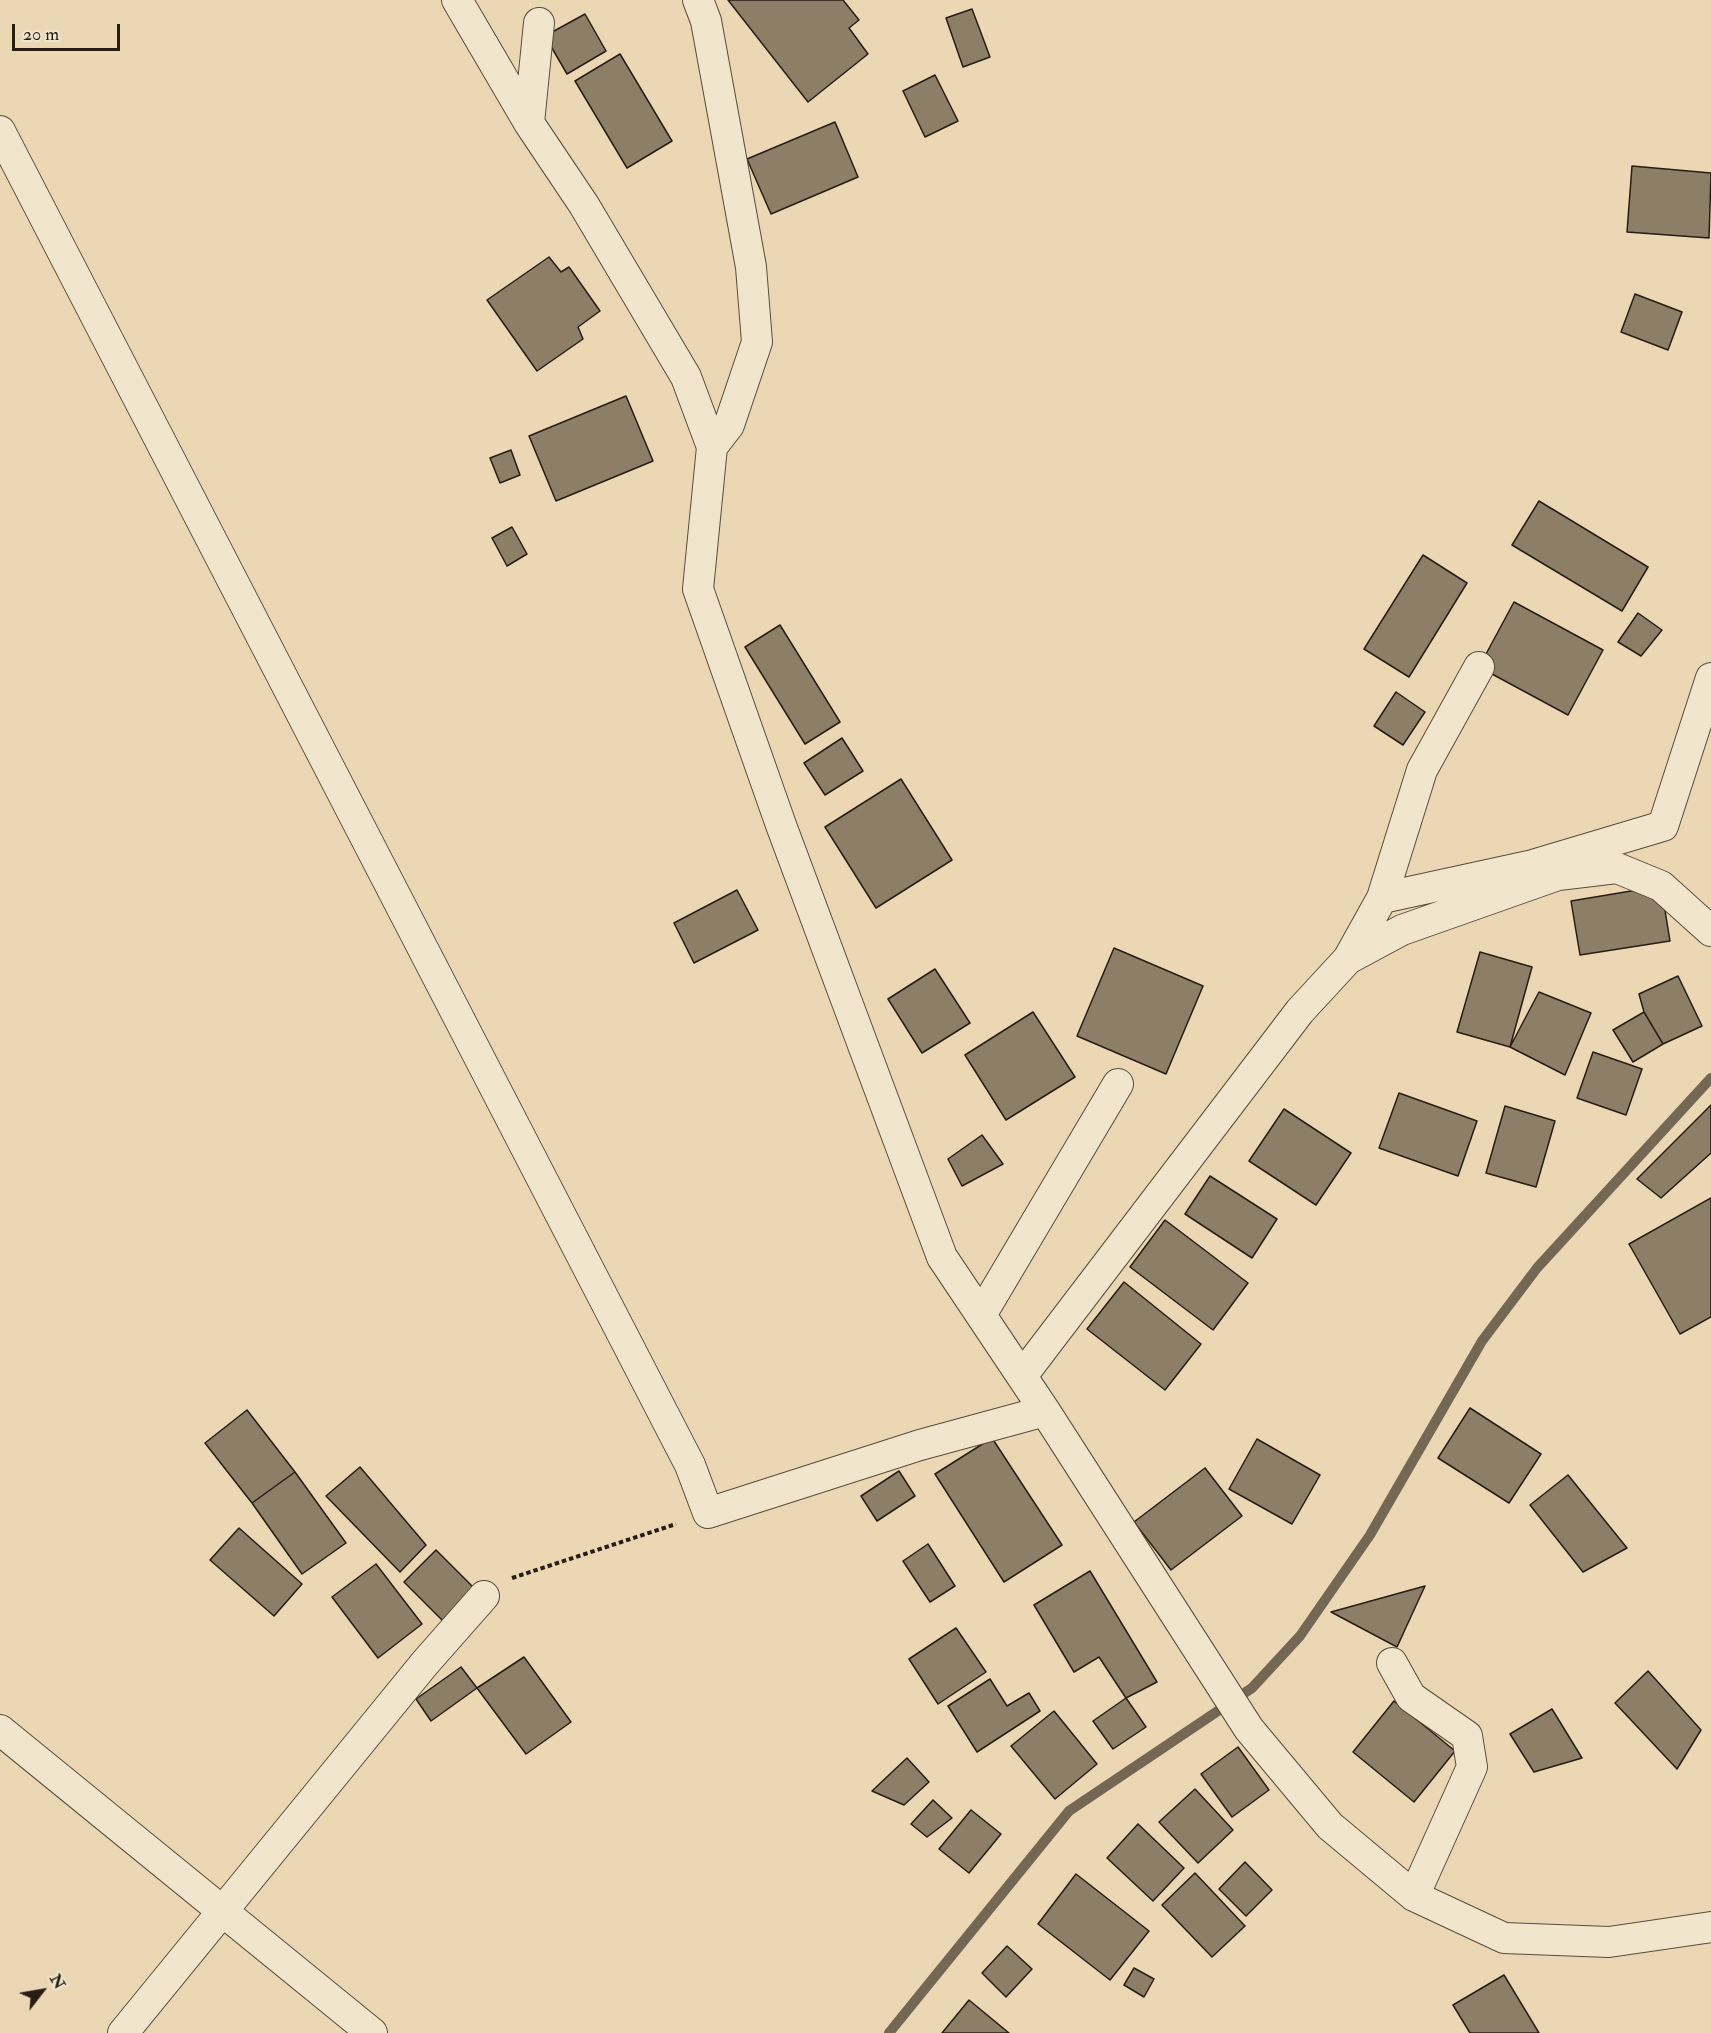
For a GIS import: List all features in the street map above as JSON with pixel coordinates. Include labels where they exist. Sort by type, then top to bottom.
[{"type":"street","points":[[456,0],[529,123],[584,204],[686,376],[712,447],[699,589],[781,825],[942,1257],[1045,1411],[1245,1722],[1330,1826],[1414,1896],[1504,1938],[1609,1942],[1711,1927]]},
{"type":"street","points":[[698,0],[706,21],[752,267],[757,342],[729,425],[712,447]]},
{"type":"street","points":[[529,123],[538,23]]},
{"type":"street","points":[[0,131],[690,1464],[708,1513],[920,1445],[1045,1411]]},
{"type":"street","points":[[1022,1376],[1300,1011],[1348,959],[1382,898],[1422,770],[1479,667]]},
{"type":"street","points":[[1382,898],[1529,866],[1663,826],[1711,678]]},
{"type":"street","points":[[1348,959],[1402,930],[1558,875],[1617,868],[1661,886],[1711,931]]},
{"type":"street","points":[[981,1316],[1118,1084]]},
{"type":"street","points":[[123,2033],[425,1664],[484,1596]]},
{"type":"street","points":[[1392,1663],[1411,1697],[1467,1736],[1472,1767],[1414,1896]]},
{"type":"street","points":[[0,1730],[372,2033]]},
{"type":"path","points":[[484,1596],[506,1580],[708,1513]]},
{"type":"building","points":[[728,0],[843,0],[859,20],[849,28],[868,54],[808,102]]},
{"type":"building","points":[[972,9],[990,57],[963,67],[946,18]]},
{"type":"building","points":[[585,14],[606,51],[567,74],[545,36]]},
{"type":"building","points":[[620,54],[672,141],[627,168],[575,81]]},
{"type":"building","points":[[935,75],[958,121],[925,137],[903,91]]},
{"type":"building","points":[[835,122],[858,177],[771,214],[747,159]]},
{"type":"building","points":[[1632,166],[1711,173],[1709,238],[1627,232]]},
{"type":"building","points":[[549,257],[561,272],[569,267],[600,311],[578,327],[583,339],[537,371],[487,300]]},
{"type":"building","points":[[1635,294],[1682,312],[1668,350],[1621,332]]},
{"type":"building","points":[[626,396],[653,461],[556,501],[529,436]]},
{"type":"building","points":[[511,450],[520,475],[500,483],[490,458]]},
{"type":"building","points":[[1539,501],[1648,567],[1622,611],[1512,545]]},
{"type":"building","points":[[512,527],[527,554],[507,566],[492,538]]},
{"type":"building","points":[[1423,555],[1467,583],[1409,677],[1364,649]]},
{"type":"building","points":[[1514,602],[1603,650],[1568,715],[1479,667]]},
{"type":"building","points":[[1638,613],[1662,630],[1641,656],[1618,642]]},
{"type":"building","points":[[780,625],[840,722],[805,744],[745,647]]},
{"type":"building","points":[[1396,692],[1425,712],[1403,745],[1374,726]]},
{"type":"building","points":[[842,738],[863,771],[825,795],[804,763]]},
{"type":"building","points":[[901,779],[952,860],[876,908],[825,827]]},
{"type":"building","points":[[1661,886],[1670,941],[1580,955],[1571,901]]},
{"type":"building","points":[[737,890],[758,930],[694,963],[674,923]]},
{"type":"building","points":[[1114,948],[1203,986],[1166,1074],[1077,1036]]},
{"type":"building","points":[[1480,952],[1532,967],[1510,1047],[1457,1032]]},
{"type":"building","points":[[935,969],[970,1023],[922,1053],[888,999]]},
{"type":"building","points":[[1678,976],[1702,1026],[1663,1044],[1644,1012],[1639,994]]},
{"type":"building","points":[[1539,992],[1591,1013],[1565,1075],[1510,1047]]},
{"type":"building","points":[[1033,1012],[1075,1077],[1006,1120],[965,1055]]},
{"type":"building","points":[[1644,1012],[1663,1044],[1633,1062],[1613,1030]]},
{"type":"building","points":[[1593,1052],[1642,1069],[1626,1115],[1577,1098]]},
{"type":"building","points":[[1399,1093],[1477,1121],[1458,1176],[1379,1148]]},
{"type":"building","points":[[1711,1105],[1711,1153],[1661,1198],[1637,1179]]},
{"type":"building","points":[[1505,1106],[1555,1121],[1536,1187],[1486,1173]]},
{"type":"building","points":[[1284,1109],[1351,1153],[1316,1205],[1249,1161]]},
{"type":"building","points":[[982,1135],[1003,1164],[962,1186],[948,1159]]},
{"type":"building","points":[[1210,1176],[1277,1219],[1252,1258],[1185,1214]]},
{"type":"building","points":[[1711,1198],[1711,1317],[1680,1334],[1629,1244]]},
{"type":"building","points":[[1165,1220],[1248,1283],[1213,1330],[1130,1267]]},
{"type":"building","points":[[1124,1282],[1201,1344],[1165,1390],[1087,1329]]},
{"type":"building","points":[[1470,1408],[1541,1454],[1509,1503],[1438,1458]]},
{"type":"building","points":[[247,1410],[295,1472],[252,1503],[205,1443]]},
{"type":"building","points":[[992,1438],[1062,1545],[1004,1582],[935,1474]]},
{"type":"building","points":[[1257,1439],[1320,1475],[1292,1524],[1229,1489]]},
{"type":"building","points":[[360,1467],[426,1545],[400,1572],[326,1496]]},
{"type":"building","points":[[1205,1468],[1242,1516],[1171,1570],[1134,1522]]},
{"type":"building","points":[[899,1471],[915,1496],[877,1521],[861,1496]]},
{"type":"building","points":[[295,1472],[346,1543],[302,1574],[252,1503]]},
{"type":"building","points":[[1568,1475],[1627,1548],[1583,1572],[1530,1505]]},
{"type":"building","points":[[239,1528],[302,1584],[274,1616],[210,1560]]},
{"type":"building","points":[[928,1544],[955,1586],[930,1602],[903,1561]]},
{"type":"building","points":[[436,1550],[475,1589],[443,1621],[404,1582]]},
{"type":"building","points":[[376,1564],[422,1624],[378,1658],[332,1597]]},
{"type":"building","points":[[1090,1571],[1157,1682],[1126,1698],[1099,1657],[1074,1672],[1034,1605]]},
{"type":"building","points":[[1425,1586],[1397,1647],[1331,1612]]},
{"type":"building","points":[[956,1628],[986,1672],[938,1704],[909,1659]]},
{"type":"building","points":[[524,1657],[571,1722],[526,1754],[477,1688]]},
{"type":"building","points":[[461,1667],[477,1688],[431,1721],[416,1699]]},
{"type":"building","points":[[1648,1671],[1701,1730],[1677,1769],[1615,1703]]},
{"type":"building","points":[[990,1679],[1007,1706],[1029,1693],[1040,1711],[977,1752],[948,1706]]},
{"type":"building","points":[[1126,1698],[1146,1727],[1113,1749],[1093,1721]]},
{"type":"building","points":[[1394,1701],[1455,1751],[1414,1802],[1353,1752]]},
{"type":"building","points":[[1552,1709],[1582,1758],[1534,1772],[1510,1734]]},
{"type":"building","points":[[1054,1711],[1097,1764],[1055,1799],[1011,1746]]},
{"type":"building","points":[[1238,1747],[1269,1790],[1232,1817],[1201,1774]]},
{"type":"building","points":[[907,1758],[929,1782],[904,1805],[872,1791]]},
{"type":"building","points":[[1195,1789],[1233,1830],[1198,1863],[1159,1822]]},
{"type":"building","points":[[933,1800],[952,1818],[927,1837],[911,1824]]},
{"type":"building","points":[[971,1810],[1001,1834],[969,1873],[939,1849]]},
{"type":"building","points":[[1138,1824],[1184,1868],[1153,1901],[1107,1858]]},
{"type":"building","points":[[1245,1862],[1272,1890],[1246,1916],[1219,1889]]},
{"type":"building","points":[[1195,1873],[1245,1926],[1212,1957],[1162,1905]]},
{"type":"building","points":[[1076,1874],[1149,1931],[1110,1980],[1038,1924]]},
{"type":"building","points":[[1007,1946],[1032,1969],[1006,1997],[982,1973]]},
{"type":"building","points":[[1134,1968],[1154,1979],[1144,1997],[1124,1985]]},
{"type":"building","points":[[1504,1975],[1539,2033],[1470,2033],[1453,2005]]},
{"type":"building","points":[[969,2000],[1009,2033],[942,2033]]},
{"type":"waterway","points":[[889,2033],[1069,1811],[1252,1688],[1300,1636],[1370,1535],[1482,1341],[1537,1268],[1711,1078]]}]
